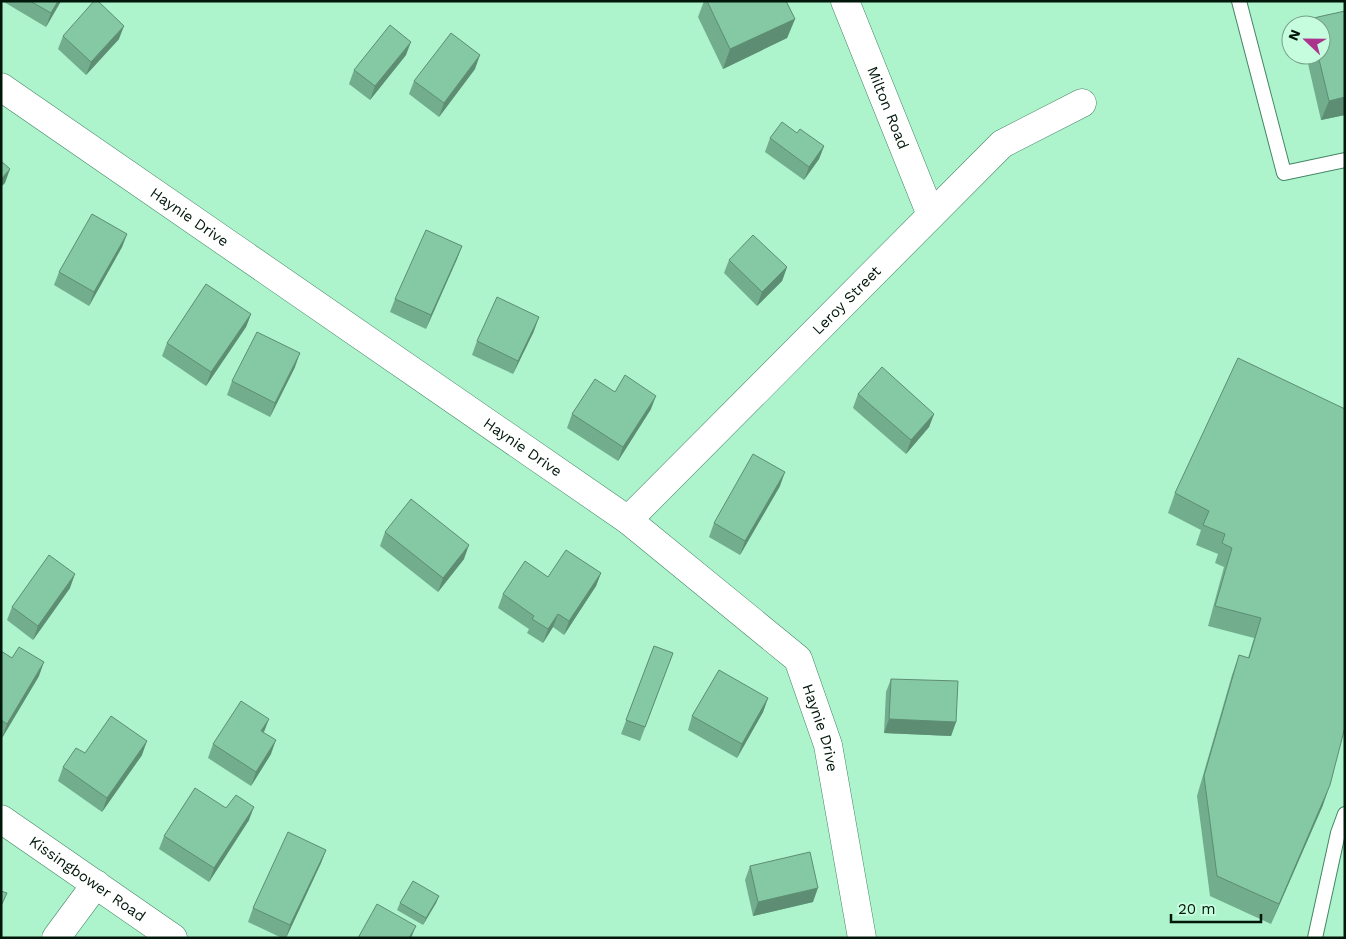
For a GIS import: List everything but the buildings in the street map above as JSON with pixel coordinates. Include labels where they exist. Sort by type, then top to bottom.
[{"type":"street","name":"Milton Road","points":[[845,1],[931,215]]},
{"type":"street","name":"Haynie Drive","points":[[1,87],[628,520],[798,659],[828,745],[862,938]]},
{"type":"street","name":"Leroy Street","points":[[628,520],[1002,144],[1082,103]]},
{"type":"street","name":"Kissingbower Road","points":[[1,819],[173,938]]},
{"type":"street","points":[[56,938],[96,884]]},
{"type":"lane","points":[[1239,1],[1284,173],[1345,160]]},
{"type":"lane","points":[[1314,938],[1338,833],[1345,814]]}]
